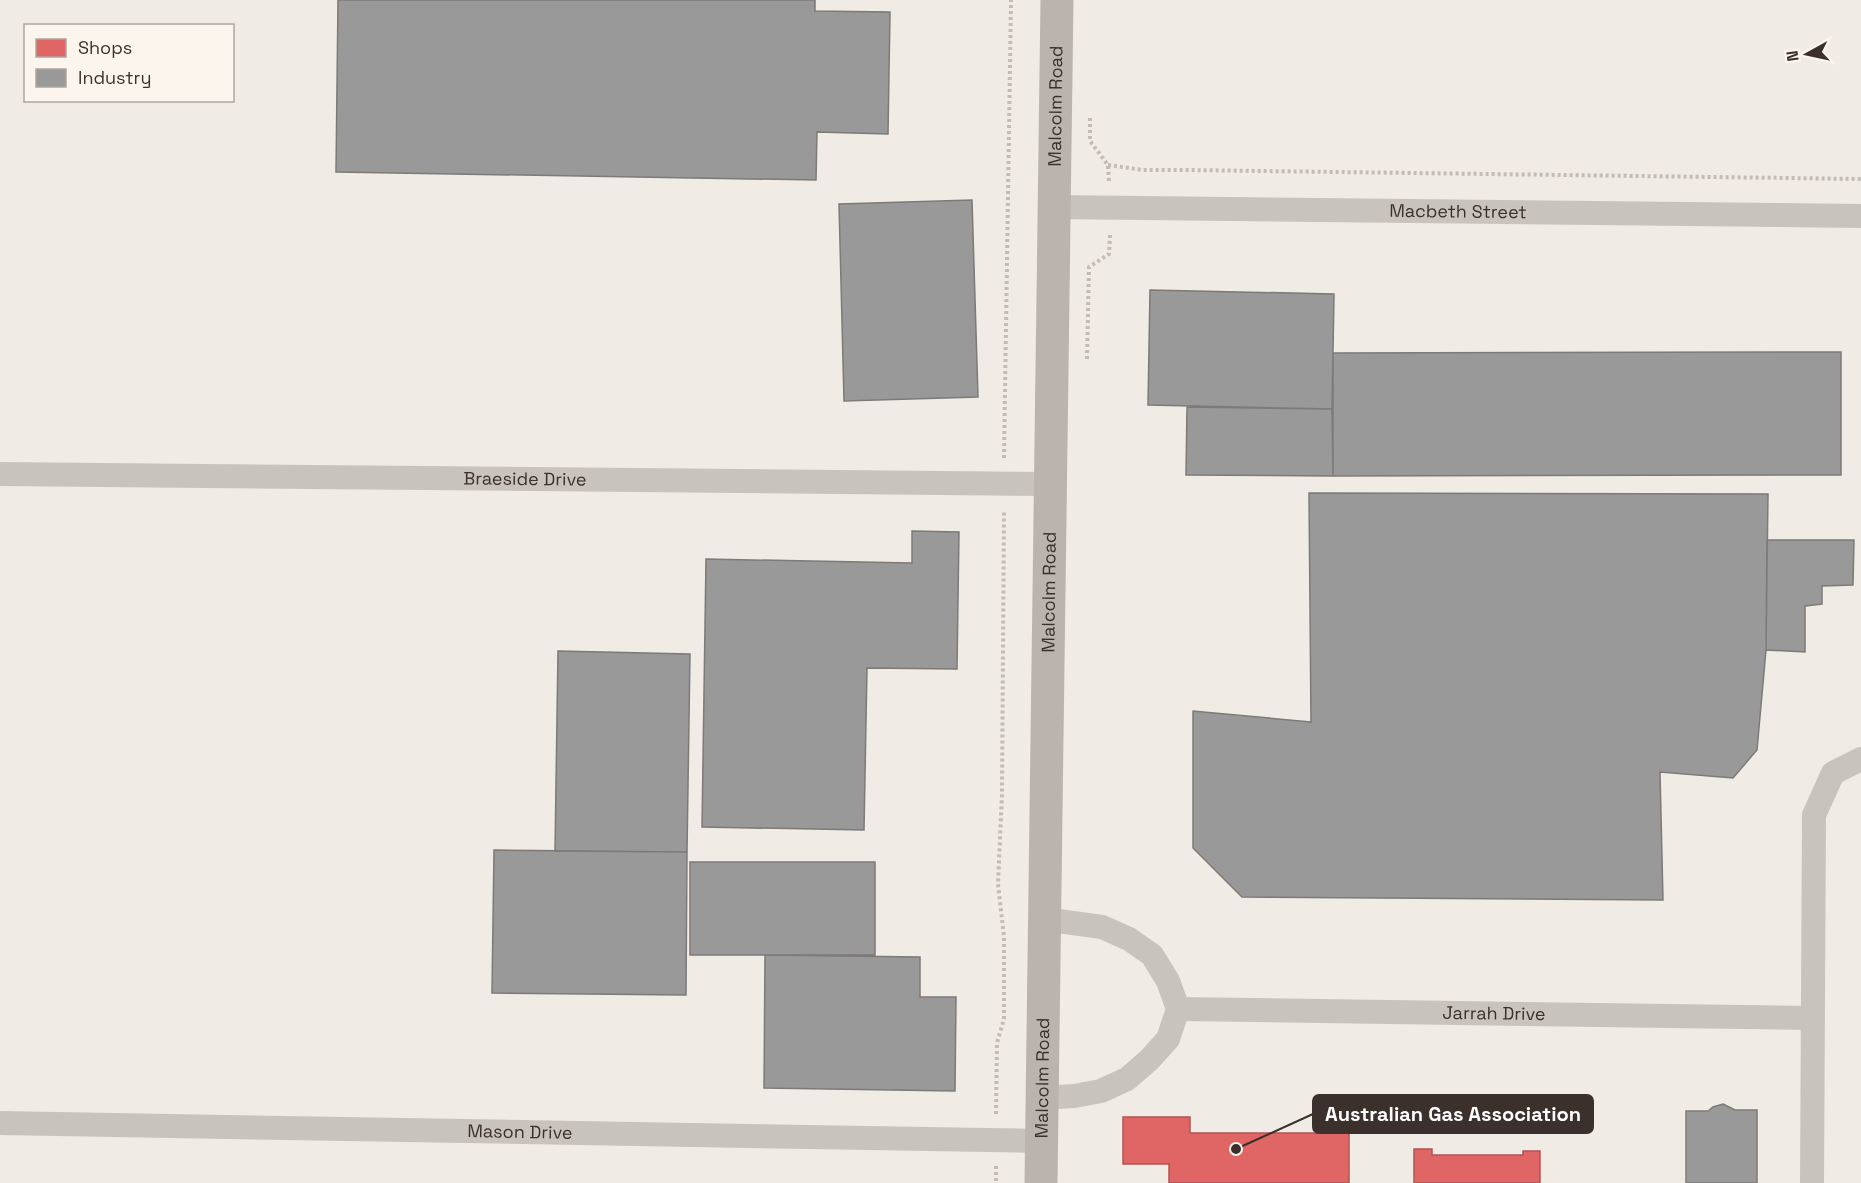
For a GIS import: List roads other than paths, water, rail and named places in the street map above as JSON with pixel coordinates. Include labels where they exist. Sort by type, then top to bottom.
[{"type":"street","name":"Malcolm Road","points":[[1041,1183],[1057,0]]},
{"type":"street","name":"Macbeth Street","points":[[1054,207],[1861,216]]},
{"type":"street","name":"Braeside Drive","points":[[0,474],[1050,484]]},
{"type":"street","points":[[1812,1183],[1811,1018],[1814,815],[1833,773],[1861,759]]},
{"type":"street","points":[[1042,1098],[1101,1091],[1127,1079],[1168,1039],[1178,1009],[1168,981],[1152,955],[1129,939],[1101,927],[1044,919]]},
{"type":"street","name":"Jarrah Drive","points":[[1178,1009],[1811,1018]]},
{"type":"street","name":"Mason Drive","points":[[0,1124],[1042,1141]]},
{"type":"place","name":"Australian Gas Association","points":[[1236,1149]]}]
